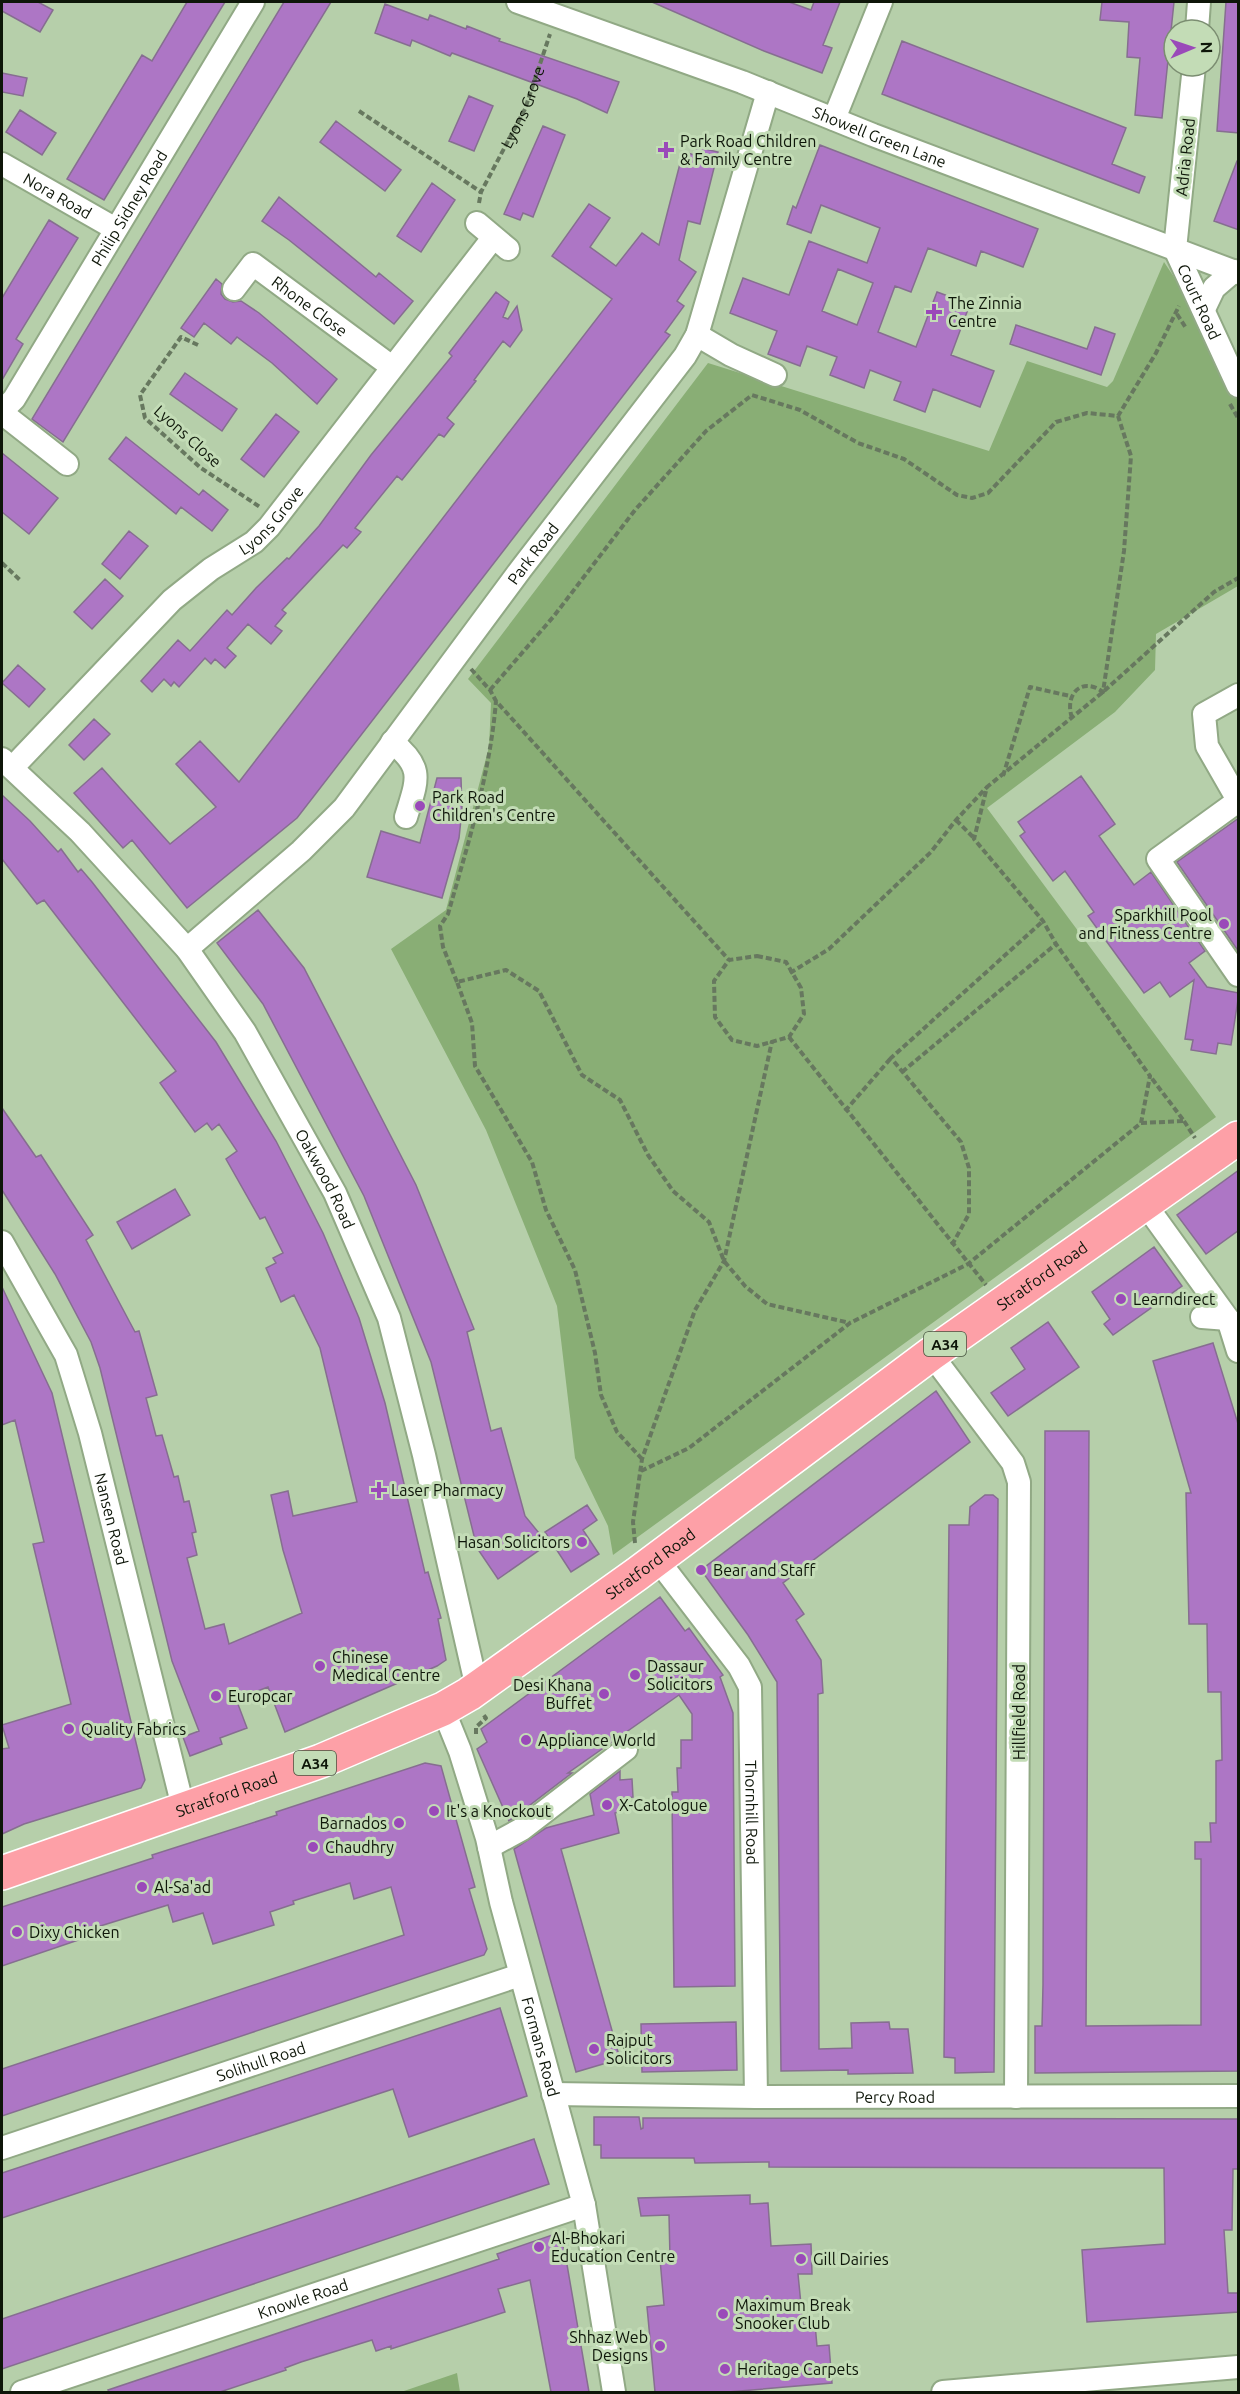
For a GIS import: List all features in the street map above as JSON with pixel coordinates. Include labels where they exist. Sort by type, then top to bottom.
[{"type":"highway","name":"Stratford Road","points":[[2,1873],[321,1761],[443,1709],[477,1688],[647,1566],[931,1354],[1239,1138]]},
{"type":"street","name":"Philip Sidney Road","points":[[2,407],[7,406],[14,399],[114,228],[175,133],[253,2]]},
{"type":"street","name":"Showell Green Lane","points":[[518,2],[768,92],[1236,272]]},
{"type":"street","points":[[834,119],[881,2]]},
{"type":"street","points":[[1198,18],[1199,2]]},
{"type":"street","name":"Adria Road","points":[[1175,249],[1193,78]]},
{"type":"street","name":"Park Road","points":[[187,949],[322,831],[344,808],[521,568],[660,391],[697,335],[768,92]]},
{"type":"street","name":"Nora Road","points":[[2,164],[114,228]]},
{"type":"street","name":"Lyons Grove","points":[[7,764],[172,600],[211,569],[254,542],[342,436],[492,237]]},
{"type":"street","name":"Court Road","points":[[1175,249],[1239,386]]},
{"type":"street","name":"Rhone Close","points":[[234,289],[253,264],[392,367]]},
{"type":"street","points":[[1204,309],[1214,288],[1236,272]]},
{"type":"street","points":[[697,335],[731,355],[775,375]]},
{"type":"street","points":[[2,413],[67,464]]},
{"type":"street","points":[[1239,695],[1204,714],[1207,746],[1239,801],[1158,859],[1239,975]]},
{"type":"street","points":[[392,742],[410,756],[416,770],[415,788],[406,817]]},
{"type":"street","name":"Oakwood Road","points":[[7,764],[80,832],[187,949],[245,1032],[335,1193],[389,1318],[424,1455],[477,1688]]},
{"type":"street","points":[[1145,1204],[1228,1319],[1239,1351]]},
{"type":"street","name":"Nansen Road","points":[[2,1242],[66,1355],[90,1433],[184,1811]]},
{"type":"street","points":[[1202,1317],[1228,1319]]},
{"type":"street","name":"Hillfield Road","points":[[931,1354],[1013,1463],[1019,1482],[1016,2097]]},
{"type":"street","name":"Thornhill Road","points":[[647,1566],[732,1658],[750,1687],[756,2097]]},
{"type":"street","name":"Formans Road","points":[[443,1709],[460,1751],[489,1848],[520,1975],[584,2205],[614,2392]]},
{"type":"street","points":[[489,1848],[522,1829],[626,1749]]},
{"type":"street","name":"Solihull Road","points":[[2,2148],[520,1975]]},
{"type":"street","name":"Percy Road","points":[[553,2094],[756,2097],[1239,2096]]},
{"type":"street","name":"Knowle Road","points":[[22,2392],[584,2205]]},
{"type":"street","points":[[943,2392],[1239,2367]]},
{"type":"path","name":"Lyons Grove","points":[[492,237],[481,192],[525,109],[555,16]]},
{"type":"path","points":[[359,111],[481,192]]},
{"type":"path","points":[[1103,692],[1124,550],[1131,456],[1118,416],[1177,313],[1188,279]]},
{"type":"path","name":"Lyons Close","points":[[198,345],[181,337],[140,395],[146,418],[201,468],[276,518]]},
{"type":"path","points":[[490,690],[554,616],[635,510],[706,431],[752,395],[800,410],[858,443],[904,459],[957,495],[972,498],[988,492],[1056,422],[1086,413],[1118,416]]},
{"type":"path","points":[[2,563],[21,581]]},
{"type":"path","points":[[790,973],[829,949],[931,852],[956,820],[987,787],[1103,692],[1214,592],[1239,578]]},
{"type":"path","points":[[458,655],[490,690],[496,701],[729,960]]},
{"type":"path","points":[[1003,776],[1030,687],[1070,696],[1083,687],[1097,688],[1103,692]]},
{"type":"path","points":[[1070,696],[1069,709],[1072,718]]},
{"type":"path","points":[[496,701],[492,746],[479,805],[448,914],[440,926],[443,947],[472,1023],[475,1066],[532,1162],[546,1210],[575,1270],[595,1353],[601,1395],[617,1431],[642,1459]]},
{"type":"path","points":[[974,839],[987,787]]},
{"type":"path","points":[[641,1471],[689,1448],[850,1323],[968,1264],[1141,1123],[1184,1121],[1056,944],[1043,921],[956,820]]},
{"type":"path","points":[[845,1111],[891,1058],[1043,921]]},
{"type":"path","points":[[902,1072],[1056,944]]},
{"type":"path","points":[[757,956],[786,962],[790,973],[801,988],[804,1014],[789,1037],[757,1046],[732,1040],[715,1017],[714,981],[729,960],[757,956]]},
{"type":"path","points":[[457,982],[506,970],[539,991],[582,1075],[620,1100],[648,1155],[673,1191],[709,1222],[724,1262],[745,1286],[767,1304],[850,1323]]},
{"type":"path","points":[[789,1037],[845,1111],[1001,1305]]},
{"type":"path","points":[[647,1566],[633,1522],[642,1459],[695,1310],[724,1262],[772,1041]]},
{"type":"path","points":[[891,1058],[961,1142],[969,1168],[969,1214],[952,1245]]},
{"type":"path","points":[[1141,1123],[1150,1076]]},
{"type":"green space","points":[[1164,262],[1238,397],[1238,586],[1156,634],[1155,670],[1115,712],[987,808],[1216,1117],[613,1555],[608,1526],[575,1458],[557,1306],[486,1130],[391,949],[446,910],[489,747],[491,703],[468,679],[708,363],[989,451],[1027,361],[1107,387],[1113,381]]},
{"type":"green space","points":[[457,2373],[460,2392],[401,2392]]},
{"type":"building","points":[[2,2],[38,2],[53,10],[40,32],[2,11]]},
{"type":"building","points":[[187,2],[225,2],[104,200],[67,179],[142,55],[152,61]]},
{"type":"building","points":[[284,2],[331,2],[63,442],[32,419]]},
{"type":"building","points":[[652,2],[789,2],[811,10],[814,2],[840,2],[823,45],[832,48],[822,73],[764,51]]},
{"type":"building","points":[[1102,2],[1174,2],[1172,18],[1162,18],[1162,78],[1166,78],[1162,118],[1135,115],[1140,58],[1127,57],[1129,22],[1100,20]]},
{"type":"building","points":[[1226,2],[1239,2],[1239,133],[1217,131]]},
{"type":"building","points":[[385,4],[428,20],[430,15],[466,29],[467,26],[500,39],[499,41],[619,82],[607,113],[577,99],[452,53],[450,56],[412,40],[410,46],[375,33]]},
{"type":"building","points":[[902,41],[1126,128],[1112,164],[1145,177],[1139,193],[882,94]]},
{"type":"building","points":[[2,73],[27,78],[23,96],[2,92]]},
{"type":"building","points":[[469,96],[493,106],[474,151],[449,141]]},
{"type":"building","points":[[20,110],[56,133],[42,155],[6,132]]},
{"type":"building","points":[[336,121],[401,170],[385,191],[320,142]]},
{"type":"building","points":[[543,126],[565,135],[533,217],[523,213],[520,220],[504,214]]},
{"type":"building","points":[[820,145],[1038,229],[1023,267],[981,251],[976,266],[928,248],[911,292],[895,286],[878,332],[916,347],[937,292],[970,304],[951,355],[994,371],[980,407],[933,389],[925,412],[894,400],[901,382],[870,370],[864,388],[830,375],[837,357],[807,346],[800,366],[768,354],[777,331],[730,313],[743,278],[789,295],[809,241],[867,263],[880,228],[821,205],[811,233],[787,224],[793,206],[796,208]],"holes":[[[838,269],[873,283],[857,325],[822,311]]]},
{"type":"building","points":[[697,147],[718,152],[700,224],[688,221],[679,260],[696,272],[677,301],[684,306],[665,332],[670,335],[297,818],[187,908],[132,840],[123,848],[74,793],[102,768],[170,844],[216,807],[176,764],[200,741],[239,782],[612,299],[552,256],[589,204],[610,218],[590,247],[616,266],[642,233],[659,245],[683,152],[695,155]]},
{"type":"building","points":[[1237,161],[1239,161],[1239,230],[1214,221]]},
{"type":"building","points":[[432,183],[455,200],[421,252],[397,236]]},
{"type":"building","points":[[279,197],[376,277],[379,273],[413,301],[394,324],[262,221]]},
{"type":"building","points":[[49,220],[78,238],[16,339],[23,344],[2,380],[2,298]]},
{"type":"building","points":[[216,279],[222,284],[221,294],[225,299],[233,302],[241,301],[259,313],[337,379],[317,404],[272,363],[237,337],[231,344],[204,323],[194,337],[181,328]]},
{"type":"building","points":[[496,292],[509,302],[503,317],[508,319],[517,306],[522,330],[510,347],[503,341],[474,380],[476,381],[447,418],[454,424],[444,437],[439,434],[402,480],[397,476],[355,528],[361,532],[347,548],[343,545],[282,610],[286,613],[275,626],[282,631],[271,644],[248,624],[227,648],[236,656],[225,668],[215,659],[211,664],[205,658],[179,687],[174,682],[171,686],[164,679],[152,692],[141,681],[178,640],[190,651],[227,610],[232,615],[319,526],[371,455],[452,356],[449,353]]},
{"type":"building","points":[[1016,325],[1087,349],[1095,327],[1115,334],[1101,375],[1010,344]]},
{"type":"building","points":[[185,373],[237,409],[222,431],[170,394]]},
{"type":"building","points":[[276,414],[299,432],[264,477],[241,459]]},
{"type":"building","points":[[126,437],[199,495],[203,490],[228,510],[212,531],[181,507],[176,514],[109,459]]},
{"type":"building","points":[[2,453],[58,498],[29,534],[2,512]]},
{"type":"building","points":[[129,531],[148,546],[120,579],[102,564]]},
{"type":"building","points":[[105,579],[123,596],[92,629],[74,612]]},
{"type":"building","points":[[18,665],[45,689],[29,707],[2,683]]},
{"type":"building","points":[[94,719],[110,734],[84,760],[69,745]]},
{"type":"building","points":[[1081,776],[1115,824],[1099,836],[1134,885],[1151,872],[1205,951],[1189,963],[1207,987],[1239,993],[1231,1045],[1218,1043],[1216,1054],[1191,1050],[1193,1040],[1185,1039],[1194,980],[1170,997],[1160,982],[1144,993],[1088,916],[1094,912],[1065,871],[1053,881],[1020,836],[1025,832],[1018,822]]},
{"type":"building","points":[[437,778],[461,778],[462,810],[459,838],[442,898],[367,877],[381,831],[420,843]]},
{"type":"building","points":[[2,795],[58,852],[61,849],[78,872],[81,869],[92,882],[216,1042],[276,1141],[323,1233],[359,1318],[385,1403],[425,1573],[428,1572],[441,1618],[438,1619],[446,1660],[437,1666],[285,1732],[268,1687],[236,1699],[247,1728],[220,1738],[222,1744],[190,1756],[183,1737],[199,1731],[172,1661],[100,1368],[91,1342],[55,1274],[2,1190],[2,1108],[36,1157],[41,1155],[93,1235],[86,1240],[135,1332],[139,1331],[157,1395],[146,1398],[156,1436],[162,1435],[174,1477],[178,1476],[184,1502],[189,1501],[196,1532],[192,1533],[197,1555],[187,1558],[205,1629],[224,1624],[229,1644],[302,1613],[283,1550],[271,1495],[288,1491],[293,1516],[357,1502],[320,1348],[294,1295],[281,1302],[266,1268],[276,1263],[273,1258],[283,1253],[265,1217],[260,1219],[226,1159],[237,1151],[219,1124],[212,1130],[207,1123],[195,1132],[160,1083],[176,1071],[44,900],[37,904],[2,859]]},
{"type":"building","name":"Sparkhill Pool and Fitness Centre","points":[[1239,818],[1239,952],[1177,862]]},
{"type":"building","points":[[258,910],[304,968],[416,1185],[474,1329],[467,1332],[491,1431],[501,1428],[525,1516],[548,1544],[498,1579],[477,1548],[431,1362],[364,1196],[263,1004],[217,943]]},
{"type":"building","points":[[1239,1170],[1239,1230],[1206,1254],[1177,1215]]},
{"type":"building","points":[[175,1189],[190,1215],[132,1249],[117,1222]]},
{"type":"building","points":[[1154,1247],[1182,1286],[1113,1335],[1104,1324],[1110,1319],[1092,1292]]},
{"type":"building","points":[[2,1287],[52,1393],[145,1780],[141,1788],[24,1824],[2,1834],[2,1749],[9,1748],[2,1725],[71,1704],[33,1544],[44,1542],[15,1420],[2,1425]]},
{"type":"building","points":[[1048,1322],[1079,1367],[1008,1416],[991,1393],[1025,1369],[1011,1348]]},
{"type":"building","points":[[1213,1343],[1239,1427],[1239,2071],[1035,2073],[1035,2026],[1042,2026],[1043,1985],[1045,1431],[1089,1431],[1086,2026],[1201,2025],[1201,1859],[1195,1859],[1195,1842],[1211,1842],[1210,1823],[1216,1823],[1216,1761],[1222,1760],[1221,1692],[1208,1692],[1207,1624],[1189,1624],[1186,1493],[1191,1493],[1153,1361]]},
{"type":"building","points":[[936,1391],[970,1442],[783,1583],[804,1614],[796,1620],[821,1660],[823,1693],[818,1694],[819,2049],[852,2048],[851,2023],[889,2022],[890,2029],[908,2029],[913,2073],[848,2074],[848,2070],[781,2071],[777,1682],[748,1635],[701,1570]]},
{"type":"building","points":[[985,1495],[993,1495],[998,1499],[994,2072],[955,2073],[955,2058],[944,2057],[949,1525],[969,1525],[970,1507]]},
{"type":"building","points":[[587,1505],[597,1520],[583,1530],[599,1554],[571,1572],[545,1532]]},
{"type":"building","points":[[660,1597],[685,1631],[689,1628],[723,1675],[720,1677],[733,1713],[735,1986],[674,1987],[672,1792],[678,1792],[677,1768],[681,1768],[681,1740],[692,1740],[692,1714],[679,1695],[568,1773],[572,1773],[509,1821],[477,1749],[487,1742],[481,1729]]},
{"type":"building","points":[[425,1763],[441,1766],[475,1887],[469,1889],[487,1949],[484,1955],[2,2116],[2,2069],[404,1935],[391,1887],[354,1899],[350,1883],[293,1901],[294,1904],[270,1912],[274,1925],[213,1944],[203,1913],[173,1922],[168,1905],[97,1927],[99,1933],[2,1966],[2,1907],[153,1858],[152,1855],[277,1815],[276,1812]]},
{"type":"building","points":[[620,1771],[620,1780],[632,1779],[633,1797],[621,1798],[622,1811],[615,1813],[619,1833],[561,1849],[620,2059],[576,2072],[514,1849],[546,1828],[594,1815],[590,1794]]},
{"type":"building","points":[[500,2008],[527,2096],[409,2137],[393,2089],[2,2218],[2,2173]]},
{"type":"building","points":[[736,2022],[737,2070],[642,2072],[641,2024]]},
{"type":"building","points":[[594,2117],[639,2117],[641,2129],[643,2118],[1239,2119],[1239,2169],[1233,2169],[1232,2230],[1224,2230],[1228,2293],[1239,2293],[1239,2312],[1087,2322],[1082,2250],[1165,2244],[1164,2168],[769,2167],[769,2162],[695,2163],[694,2158],[601,2158],[601,2145],[594,2145]]},
{"type":"building","points":[[534,2139],[549,2184],[2,2369],[2,2319]]},
{"type":"building","points":[[750,2195],[750,2204],[768,2203],[771,2246],[811,2244],[812,2274],[798,2274],[803,2325],[815,2324],[817,2346],[829,2345],[832,2383],[728,2392],[655,2392],[647,2307],[664,2305],[660,2259],[670,2258],[669,2215],[641,2216],[638,2198]]},
{"type":"building","points":[[555,2234],[562,2242],[565,2253],[589,2392],[551,2392],[530,2280],[498,2289],[505,2312],[391,2349],[391,2346],[376,2351],[372,2340],[301,2362],[285,2368],[286,2370],[220,2392],[109,2392],[108,2390],[499,2259],[497,2254]]},
{"type":"place","name":"Park Road Children & Family Centre","points":[[666,150]]},
{"type":"place","name":"The Zinnia Centre","points":[[934,312]]},
{"type":"place","name":"Park Road Children's Centre","points":[[420,806]]},
{"type":"place","name":"Sparkhill Pool and Fitness Centre","points":[[1224,924]]},
{"type":"place","name":"Learndirect","points":[[1121,1299]]},
{"type":"place","name":"Laser Pharmacy","points":[[379,1490]]},
{"type":"place","name":"Hasan Solicitors","points":[[582,1542]]},
{"type":"place","name":"Bear and Staff","points":[[701,1570]]},
{"type":"place","name":"Chinese Medical Centre","points":[[320,1666]]},
{"type":"place","name":"Dassaur Solicitors","points":[[635,1675]]},
{"type":"place","name":"Desi Khana Buffet","points":[[604,1694]]},
{"type":"place","name":"Europcar","points":[[216,1696]]},
{"type":"place","name":"Quality Fabrics","points":[[69,1729]]},
{"type":"place","name":"Appliance World","points":[[526,1740]]},
{"type":"place","name":"X-Catologue","points":[[607,1805]]},
{"type":"place","name":"It's a Knockout","points":[[434,1811]]},
{"type":"place","name":"Barnados","points":[[399,1823]]},
{"type":"place","name":"Chaudhry","points":[[313,1847]]},
{"type":"place","name":"Al-Sa'ad","points":[[142,1887]]},
{"type":"place","name":"Dixy Chicken","points":[[17,1932]]},
{"type":"place","name":"Rajput Solicitors","points":[[594,2049]]},
{"type":"place","name":"Al-Bhokari Education Centre","points":[[539,2247]]},
{"type":"place","name":"Gill Dairies","points":[[801,2259]]},
{"type":"place","name":"Maximum Break Snooker Club","points":[[723,2314]]},
{"type":"place","name":"Shhaz Web Designs","points":[[660,2346]]},
{"type":"place","name":"Heritage Carpets","points":[[725,2369]]}]
